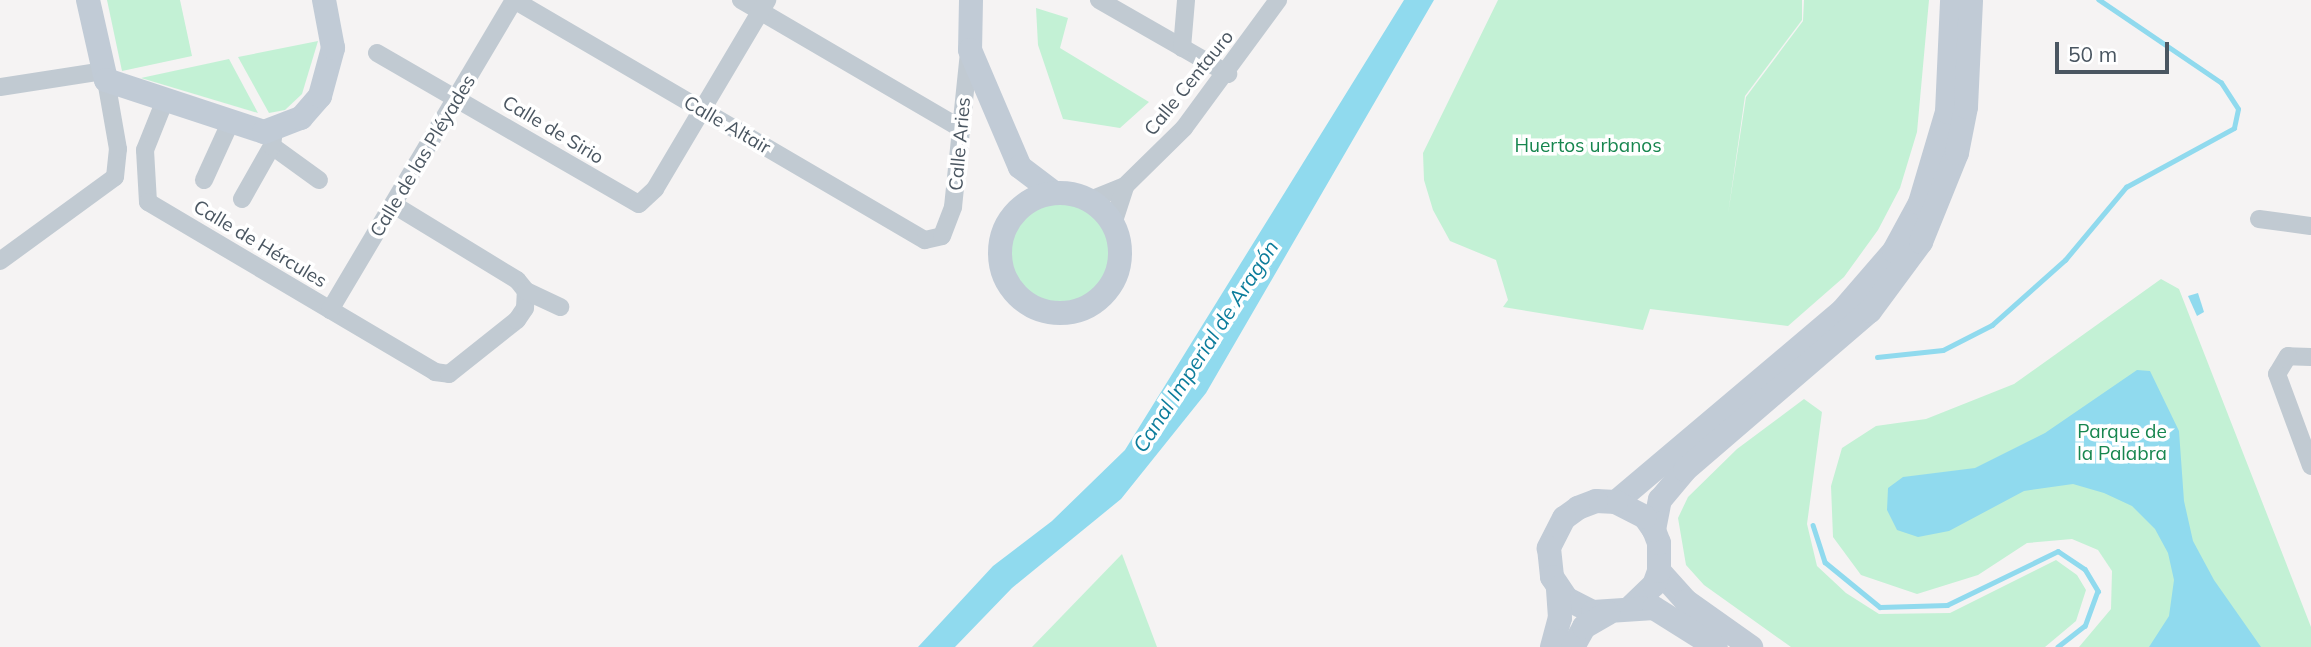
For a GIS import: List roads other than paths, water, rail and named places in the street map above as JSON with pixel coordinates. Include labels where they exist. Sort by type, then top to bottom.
[{"type":"main road","points":[[88,0],[105,76],[273,138],[312,109],[327,78],[333,48],[324,0]]},
{"type":"main road","name":"Calle Aries","points":[[971,0],[970,50],[1020,167],[1019,207]]},
{"type":"main road","points":[[1616,502],[1842,311],[1894,251],[1920,203],[1947,112],[1952,0]]},
{"type":"main road","points":[[1654,530],[1660,500],[1685,470],[1870,311],[1921,242],[1957,153],[1966,107],[1971,0]]},
{"type":"main road","name":"Calle Aries","points":[[1020,167],[1053,192]]},
{"type":"main road","points":[[1053,192],[1090,200],[1113,224],[1120,260],[1110,286],[1090,306],[1054,314],[1020,299],[1001,270],[1001,236],[1019,207],[1053,192]]},
{"type":"main road","points":[[1552,647],[1560,618],[1558,588],[1549,565],[1555,532],[1577,508],[1596,501],[1616,502],[1645,517],[1654,530],[1660,543],[1660,571],[1644,597],[1632,606],[1608,613],[1584,628],[1573,647]]},
{"type":"main road","points":[[1660,571],[1686,601],[1751,647]]},
{"type":"main road","points":[[1558,588],[1580,607],[1608,613]]},
{"type":"main road","points":[[1632,606],[1663,612],[1716,647]]},
{"type":"street","name":"Calle de las Pléyades","points":[[330,310],[458,99],[514,0]]},
{"type":"street","name":"Calle Altair","points":[[514,0],[920,239],[942,236]]},
{"type":"street","points":[[741,0],[764,6],[962,129]]},
{"type":"street","points":[[1098,0],[1228,74]]},
{"type":"street","points":[[1182,48],[1186,0]]},
{"type":"street","name":"Calle Centauro","points":[[1090,200],[1125,186],[1184,128],[1228,74],[1278,0]]},
{"type":"street","points":[[703,110],[764,6]]},
{"type":"street","name":"Calle Aries","points":[[942,236],[956,192],[970,50]]},
{"type":"street","name":"Calle de Sirio","points":[[377,53],[635,203],[643,203],[652,195],[703,110]]},
{"type":"street","points":[[0,87],[105,76],[118,149],[115,177]]},
{"type":"street","name":"Calle de Hércules","points":[[165,100],[145,150],[148,202],[443,375],[458,369],[517,320],[525,308],[526,291]]},
{"type":"street","points":[[205,180],[230,123]]},
{"type":"street","points":[[242,199],[273,138],[318,180]]},
{"type":"street","points":[[0,261],[115,177],[145,150]]},
{"type":"street","name":"Calle Centauro","points":[[1113,224],[1125,186]]},
{"type":"street","points":[[394,205],[517,280],[526,291],[561,306]]},
{"type":"street","points":[[2259,219],[2311,226]]},
{"type":"street","points":[[2311,357],[2288,356],[2277,374],[2311,467]]},
{"type":"water","name":"Canal Imperial de Aragón","points":[[1404,0],[1434,0],[1206,393],[1121,499],[1012,588],[955,647],[918,647],[993,566],[1052,521],[1125,450]]},
{"type":"water","points":[[2198,293],[2204,312],[2197,316],[2188,296]]},
{"type":"water","points":[[2137,370],[2150,371],[2179,431],[2184,501],[2193,541],[2214,580],[2261,647],[2149,647],[2169,616],[2174,580],[2168,553],[2155,529],[2132,506],[2104,493],[2073,484],[2024,491],[1949,531],[1918,537],[1897,530],[1887,510],[1888,488],[1903,477],[1975,468],[2045,433]]},
{"type":"waterway","points":[[1877,357],[1943,350],[1992,325],[2065,260],[2126,187],[2234,128],[2238,109],[2221,83],[2099,0]]},
{"type":"waterway","points":[[1813,525],[1825,562],[1880,607],[1947,605],[2058,551],[2085,569],[2098,591],[2085,626],[2058,647]]},
{"type":"park label","name":"Huertos urbanos","points":[[1588,146]]},
{"type":"park label","name":"Parque de la Palabra","points":[[2122,443]]}]
